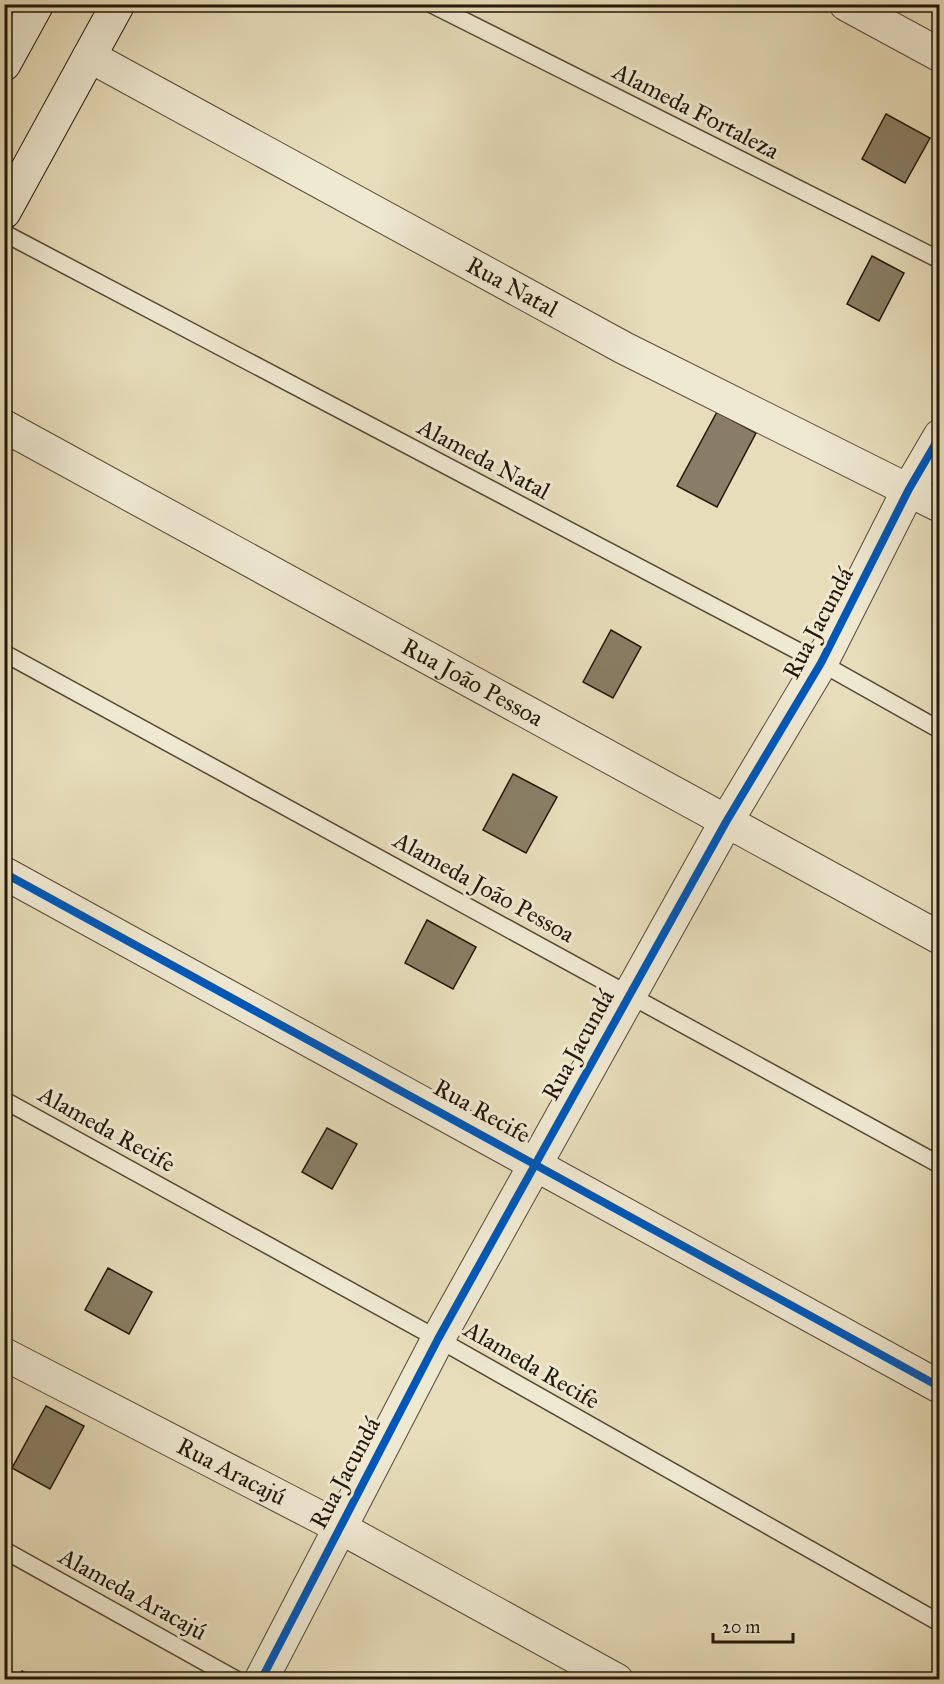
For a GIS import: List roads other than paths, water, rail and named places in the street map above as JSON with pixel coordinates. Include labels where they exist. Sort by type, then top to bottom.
[{"type":"street","points":[[4,64],[37,4]]},
{"type":"street","points":[[4,212],[13,178],[89,56],[118,4]]},
{"type":"street","points":[[846,4],[939,55]]},
{"type":"street","name":"Rua Natal","points":[[89,56],[624,348],[939,506]]},
{"type":"street","name":"Rua João Pessoa","points":[[4,426],[939,938]]},
{"type":"street","name":"Rua Jacundá","points":[[261,1680],[438,1339],[726,822],[821,663],[909,489],[939,436]]},
{"type":"street","name":"Rua Recife","points":[[4,873],[536,1163],[939,1387]]},
{"type":"street","name":"Rua Aracajú","points":[[4,1354],[339,1527],[617,1680]]},
{"type":"lane","name":"Alameda Fortaleza","points":[[431,4],[939,260]]},
{"type":"lane","name":"Alameda Natal","points":[[4,233],[821,663],[939,730]]},
{"type":"lane","name":"Alameda João Pessoa","points":[[4,653],[630,993],[939,1165]]},
{"type":"lane","name":"Alameda Recife","points":[[4,1100],[438,1339],[939,1623]]},
{"type":"lane","name":"Alameda Aracajú","points":[[4,1550],[237,1680]]}]
